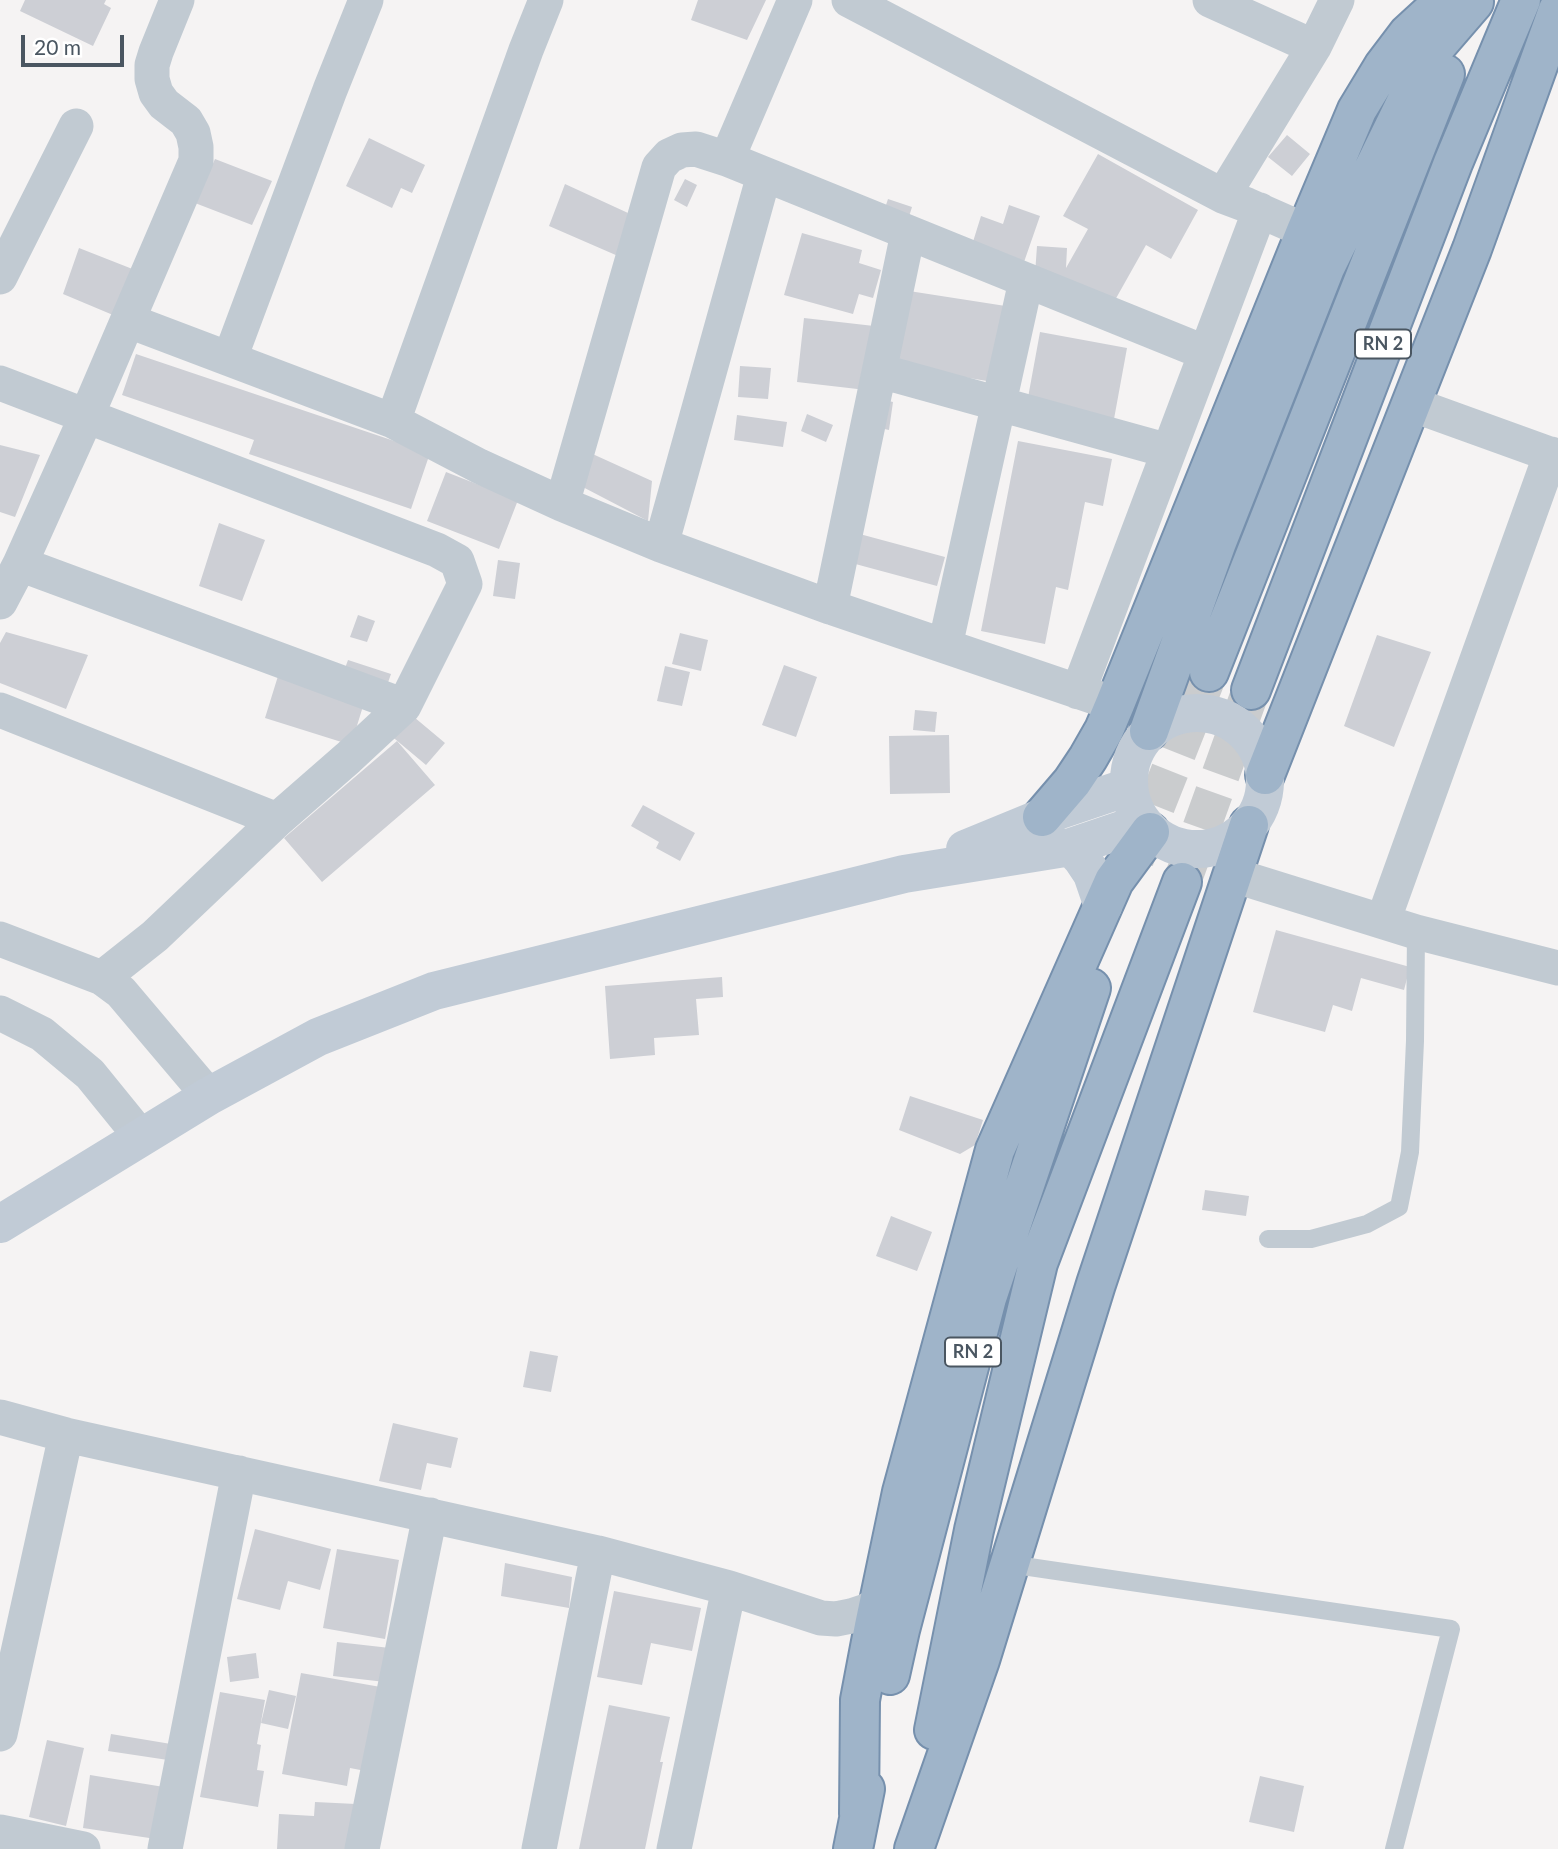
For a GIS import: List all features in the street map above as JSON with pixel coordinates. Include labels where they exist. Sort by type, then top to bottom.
[{"type":"highway","name":"RN 2","points":[[1251,690],[1453,163],[1521,0]]},
{"type":"highway","name":"RN 2","points":[[1209,672],[1464,1]]},
{"type":"highway","points":[[1042,817],[1072,782],[1104,730],[1306,231],[1364,99],[1408,34],[1464,1]]},
{"type":"highway","points":[[1149,731],[1217,542],[1325,268],[1430,53],[1464,1]]},
{"type":"highway","points":[[1265,775],[1472,249],[1558,10]]},
{"type":"highway","points":[[912,1849],[979,1660],[1096,1284],[1249,825]]},
{"type":"highway","points":[[856,1832],[860,1709],[878,1604],[901,1492],[995,1150],[1114,881],[1146,827]]},
{"type":"highway","name":"RN 2","points":[[856,1832],[900,1630],[987,1297],[1132,866]]},
{"type":"highway","name":"RN 2","points":[[912,1849],[974,1530],[1038,1263],[1182,882]]},
{"type":"main road","points":[[1184,713],[1221,717],[1238,726],[1252,740],[1261,756],[1265,775],[1262,802],[1249,825],[1238,836],[1209,848],[1178,847],[1164,841],[1146,827],[1132,806],[1128,787],[1129,766],[1137,747],[1149,731],[1165,720],[1184,713]]},
{"type":"main road","points":[[905,874],[1042,817],[1128,787]]},
{"type":"main road","points":[[0,1224],[209,1096],[317,1037],[434,991],[905,874],[1071,847],[1146,827]]},
{"type":"main road","points":[[1071,847],[1092,874],[1103,906]]},
{"type":"street","points":[[0,602],[20,564],[129,321],[196,161],[197,147],[193,134],[186,121],[164,104],[156,93],[152,79],[156,52],[177,0]]},
{"type":"street","points":[[230,358],[325,102],[366,0]]},
{"type":"street","points":[[393,421],[546,0]]},
{"type":"street","points":[[727,159],[795,0]]},
{"type":"street","points":[[849,0],[1223,197],[1306,231]]},
{"type":"street","points":[[1210,0],[1314,47]]},
{"type":"street","points":[[1223,197],[1314,47],[1338,0]]},
{"type":"street","points":[[0,277],[76,126]]},
{"type":"street","points":[[562,504],[659,167],[669,156],[682,150],[696,149],[727,159],[1206,353]]},
{"type":"street","points":[[661,545],[764,175]]},
{"type":"street","points":[[1078,692],[1260,211]]},
{"type":"street","points":[[830,607],[908,233]]},
{"type":"street","points":[[945,646],[1026,281]]},
{"type":"street","points":[[129,321],[393,421],[479,466],[661,545],[830,607],[1115,705]]},
{"type":"street","points":[[880,372],[1170,451]]},
{"type":"street","points":[[0,383],[438,550],[457,561],[465,584],[404,706],[277,820],[155,936],[102,978]]},
{"type":"street","points":[[1382,922],[1554,456],[1411,404]]},
{"type":"street","points":[[20,564],[404,706]]},
{"type":"street","points":[[0,710],[277,820]]},
{"type":"street","points":[[1233,875],[1416,932],[1558,968]]},
{"type":"street","points":[[0,939],[102,978],[121,992],[209,1096]]},
{"type":"street","points":[[0,1013],[42,1034],[90,1074],[142,1138]]},
{"type":"street","points":[[0,1417],[598,1553],[729,1588],[821,1618],[851,1616],[878,1604]]},
{"type":"street","points":[[0,1734],[66,1434]]},
{"type":"street","points":[[165,1849],[239,1473]]},
{"type":"street","points":[[362,1849],[430,1515]]},
{"type":"street","points":[[539,1849],[598,1553]]},
{"type":"street","points":[[674,1849],[729,1588]]},
{"type":"street","points":[[821,1618],[847,1639],[867,1665]]},
{"type":"street","points":[[0,1832],[83,1849]]},
{"type":"lane","points":[[1268,1240],[1311,1239],[1367,1224],[1399,1207],[1410,1152],[1416,932]]},
{"type":"lane","points":[[1009,1564],[1451,1629],[1394,1849]]},
{"type":"building","points":[[25,0],[106,0],[104,4],[111,8],[93,46],[20,11]]},
{"type":"building","points":[[698,0],[766,0],[747,40],[691,20]]},
{"type":"building","points":[[1287,135],[1310,154],[1292,176],[1268,157]]},
{"type":"building","points":[[369,138],[425,165],[412,193],[401,188],[392,208],[346,186]]},
{"type":"building","points":[[1098,154],[1198,210],[1171,259],[1146,245],[1110,309],[1035,274],[1037,246],[1067,248],[1066,268],[1088,229],[1063,216]]},
{"type":"building","points":[[215,159],[272,181],[252,225],[195,203]]},
{"type":"building","points":[[685,179],[697,185],[687,207],[674,200]]},
{"type":"building","points":[[565,184],[628,213],[618,256],[549,226]]},
{"type":"building","points":[[888,199],[912,207],[907,223],[883,214]]},
{"type":"building","points":[[1009,205],[1040,216],[1024,262],[972,245],[981,216],[1003,224]]},
{"type":"building","points":[[802,233],[862,250],[859,263],[881,270],[873,298],[859,294],[853,314],[784,295]]},
{"type":"building","points":[[79,248],[135,270],[113,315],[63,294]]},
{"type":"building","points":[[909,291],[1012,307],[999,383],[897,366]]},
{"type":"building","points":[[804,318],[874,326],[866,390],[797,382]]},
{"type":"building","points":[[1040,332],[1127,348],[1114,419],[1027,403]]},
{"type":"building","points":[[136,354],[430,453],[411,509],[249,454],[254,440],[122,395]]},
{"type":"building","points":[[740,366],[771,368],[768,399],[738,397]]},
{"type":"building","points":[[880,399],[893,402],[889,430],[875,427]]},
{"type":"building","points":[[807,414],[833,425],[826,442],[801,431]]},
{"type":"building","points":[[737,415],[787,422],[783,447],[734,440]]},
{"type":"building","points":[[1018,441],[1112,459],[1103,506],[1085,502],[1068,590],[1056,587],[1045,644],[981,631]]},
{"type":"building","points":[[0,445],[40,455],[15,517],[0,512]]},
{"type":"building","points":[[586,451],[652,481],[648,521],[577,484]]},
{"type":"building","points":[[446,472],[518,500],[499,549],[427,521]]},
{"type":"building","points":[[219,523],[265,540],[242,601],[199,586]]},
{"type":"building","points":[[856,533],[945,557],[937,586],[848,562]]},
{"type":"building","points":[[498,560],[520,563],[515,599],[493,596]]},
{"type":"building","points":[[358,615],[375,621],[367,642],[350,637]]},
{"type":"building","points":[[6,632],[88,655],[66,709],[0,683],[0,643]]},
{"type":"building","points":[[680,633],[708,640],[701,671],[672,664]]},
{"type":"building","points":[[1377,635],[1431,652],[1394,747],[1344,726]]},
{"type":"building","points":[[348,660],[391,674],[379,708],[364,703],[351,745],[265,718],[278,676],[336,693]]},
{"type":"building","points":[[784,665],[817,677],[796,737],[762,725]]},
{"type":"building","points":[[665,666],[690,672],[682,706],[657,701]]},
{"type":"building","points":[[915,710],[937,712],[935,732],[913,730]]},
{"type":"building","points":[[408,712],[445,743],[426,765],[389,734]]},
{"type":"building","points":[[949,735],[950,793],[890,794],[889,736]]},
{"type":"building","points":[[397,741],[435,785],[322,882],[284,838]]},
{"type":"building","points":[[643,805],[695,833],[680,861],[656,848],[659,842],[631,826]]},
{"type":"building","points":[[1276,930],[1410,967],[1404,990],[1361,978],[1352,1011],[1333,1005],[1325,1032],[1253,1012]]},
{"type":"building","points":[[722,977],[723,997],[696,999],[699,1035],[654,1038],[655,1055],[610,1059],[605,986]]},
{"type":"building","points":[[910,1096],[983,1120],[975,1145],[960,1154],[899,1130]]},
{"type":"building","points":[[1205,1190],[1249,1196],[1246,1216],[1202,1210]]},
{"type":"building","points":[[891,1216],[932,1232],[917,1271],[876,1256]]},
{"type":"building","points":[[530,1351],[558,1356],[551,1392],[523,1387]]},
{"type":"building","points":[[393,1423],[458,1438],[451,1468],[427,1463],[421,1490],[379,1481]]},
{"type":"building","points":[[255,1529],[331,1549],[320,1590],[288,1581],[280,1610],[237,1599]]},
{"type":"building","points":[[337,1549],[399,1560],[385,1639],[323,1628]]},
{"type":"building","points":[[505,1563],[572,1577],[569,1608],[501,1596]]},
{"type":"building","points":[[614,1591],[701,1608],[692,1651],[651,1643],[642,1685],[597,1677]]},
{"type":"building","points":[[337,1642],[390,1648],[385,1682],[333,1676]]},
{"type":"building","points":[[256,1653],[259,1678],[230,1682],[227,1657]]},
{"type":"building","points":[[301,1673],[392,1689],[376,1773],[350,1768],[347,1786],[282,1774]]},
{"type":"building","points":[[269,1690],[296,1696],[288,1729],[261,1723]]},
{"type":"building","points":[[220,1692],[265,1700],[257,1744],[261,1745],[257,1770],[264,1771],[258,1807],[200,1797]]},
{"type":"building","points":[[609,1705],[670,1717],[645,1849],[579,1849]]},
{"type":"building","points":[[111,1734],[171,1744],[168,1760],[108,1751]]},
{"type":"building","points":[[47,1740],[84,1748],[66,1826],[29,1817]]},
{"type":"building","points":[[90,1775],[164,1787],[156,1839],[83,1828]]},
{"type":"building","points":[[1260,1776],[1304,1786],[1294,1832],[1249,1822]]},
{"type":"building","points":[[315,1802],[356,1804],[353,1849],[277,1849],[279,1814],[314,1816]]},
{"type":"tunnel","points":[[1135,859],[1209,672]]},
{"type":"tunnel","points":[[1182,882],[1251,690]]}]
